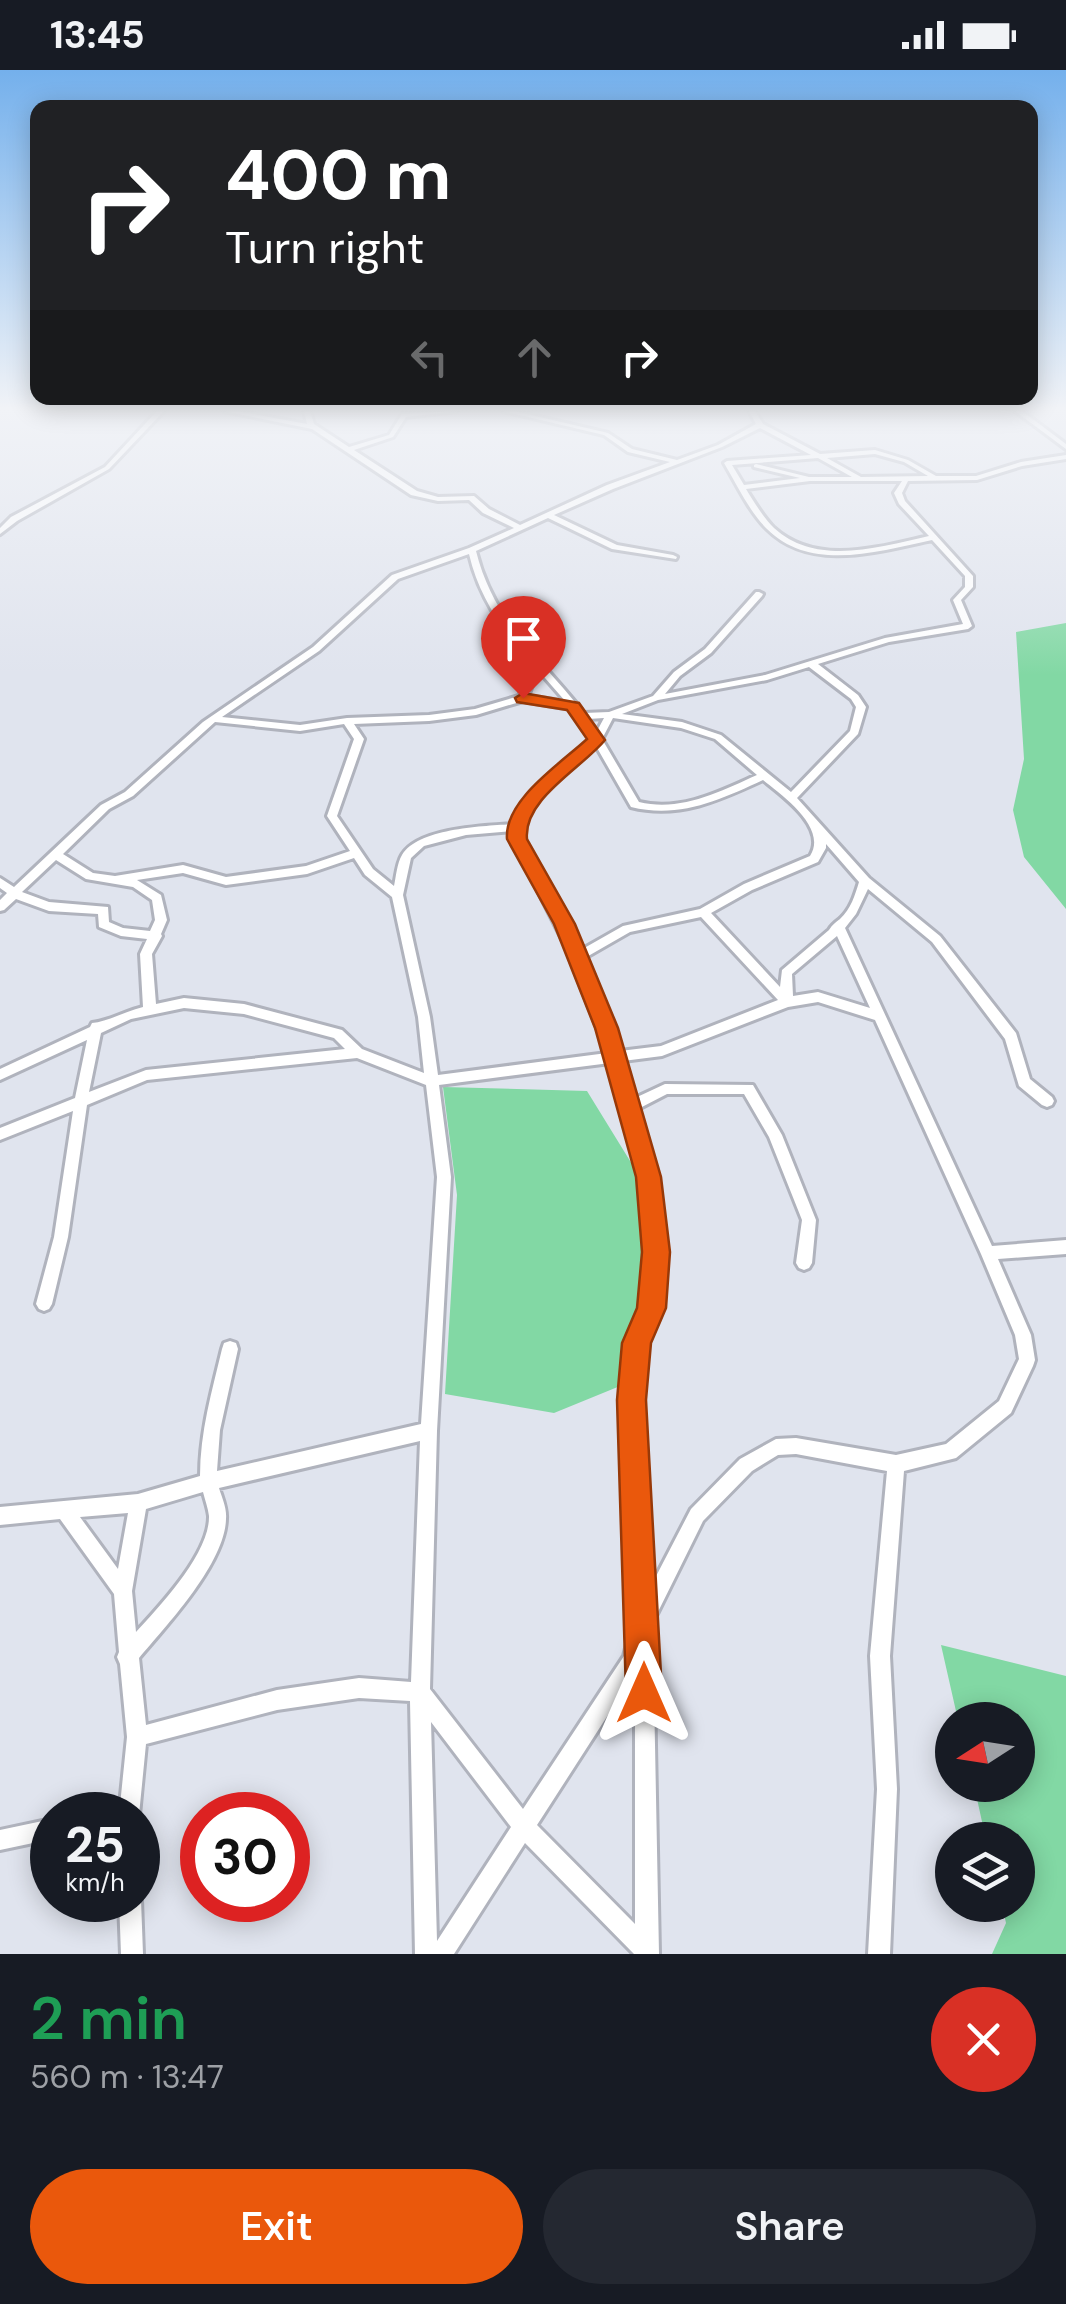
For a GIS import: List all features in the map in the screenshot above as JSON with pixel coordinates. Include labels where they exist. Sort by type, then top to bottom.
[{"type":"street","points":[[0,532],[14,519],[51,499]]},
{"type":"street","points":[[472,499],[486,511],[520,528]]},
{"type":"street","points":[[0,907],[12,892],[58,856],[105,806],[129,794],[213,720],[316,649],[395,577],[472,550],[587,499]]},
{"type":"street","points":[[751,499],[780,536],[829,554],[934,537]]},
{"type":"street","points":[[647,1953],[644,1619],[632,1400],[637,1343],[652,1308],[656,1252],[648,1177],[618,1058],[565,924],[517,839],[516,827],[531,802],[596,740],[610,715],[656,698],[714,690],[888,640],[968,626],[957,600],[969,587],[969,576],[900,499]]},
{"type":"street","points":[[548,515],[615,547],[673,557]]},
{"type":"street","points":[[472,550],[478,579],[518,645],[582,716],[634,805],[644,808],[714,799],[764,775]]},
{"type":"street","points":[[656,698],[677,674],[708,651],[759,594]]},
{"type":"street","points":[[791,798],[855,732],[862,707],[855,697],[810,663]]},
{"type":"street","points":[[523,698],[534,664]]},
{"type":"street","points":[[213,720],[300,728],[460,714],[523,698],[573,706]]},
{"type":"street","points":[[582,716],[610,715],[704,730],[764,775],[819,826],[865,881],[936,940],[1011,1036],[1024,1082],[1047,1101]]},
{"type":"street","points":[[347,721],[359,739],[332,816],[369,872],[397,895]]},
{"type":"street","points":[[578,957],[628,928],[703,912],[814,858],[821,848],[819,826]]},
{"type":"street","points":[[426,1954],[420,1692],[429,1431],[444,1176],[424,1016],[397,895],[406,856],[420,844],[466,831],[516,827]]},
{"type":"street","points":[[116,880],[184,868],[226,881],[306,870],[356,852]]},
{"type":"street","points":[[58,856],[90,876],[136,884],[158,898],[161,920],[146,954],[150,1011]]},
{"type":"street","points":[[787,1002],[786,973],[858,910],[865,881]]},
{"type":"street","points":[[0,882],[12,892],[66,912],[104,910],[102,924],[121,932],[156,936]]},
{"type":"street","points":[[703,912],[787,1002]]},
{"type":"street","points":[[441,1954],[632,1660],[644,1619],[697,1516],[746,1465],[776,1448],[796,1446],[896,1464],[950,1452],[1006,1407],[1027,1360],[1024,1335],[838,925]]},
{"type":"street","points":[[0,1075],[49,1055],[96,1028],[184,1004],[244,1009],[338,1034],[357,1053],[431,1081],[662,1051],[787,1002],[818,997],[880,1016]]},
{"type":"street","points":[[44,1304],[61,1237],[96,1028]]},
{"type":"street","points":[[0,1134],[146,1074],[357,1053]]},
{"type":"street","points":[[630,1106],[665,1090],[748,1089],[775,1135],[808,1220],[804,1263]]},
{"type":"street","points":[[988,1253],[1066,1246]]},
{"type":"street","points":[[127,1658],[186,1588],[213,1538],[220,1506],[208,1482],[216,1409],[230,1349]]},
{"type":"street","points":[[1,1517],[138,1503],[208,1482],[429,1431]]},
{"type":"street","points":[[879,1954],[887,1788],[880,1656],[896,1464]]},
{"type":"street","points":[[130,1792],[137,1737],[124,1591],[138,1503]]},
{"type":"street","points":[[64,1510],[124,1591]]},
{"type":"street","points":[[137,1737],[277,1700],[359,1688],[420,1692],[525,1828],[647,1953]]},
{"type":"street","points":[[0,1840],[30,1834]]},
{"type":"street","points":[[131,1922],[132,1954]]},
{"type":"green space","points":[[1066,623],[1066,909],[1024,857],[1013,810],[1024,759],[1016,632]]},
{"type":"green space","points":[[443,1087],[587,1091],[635,1169],[647,1285],[625,1384],[554,1413],[445,1394],[457,1195]]},
{"type":"green space","points":[[941,1645],[1066,1676],[1066,1954],[992,1954],[1006,1922],[1035,1922],[1035,1822],[982,1822],[978,1802],[1035,1802],[1035,1702],[954,1702]]},
{"type":"route","points":[[523,698],[573,706],[596,740],[522,811],[516,827],[517,839],[565,924],[618,1058],[648,1177],[656,1252],[652,1308],[637,1343],[632,1400],[644,1619],[644,1693]]}]
